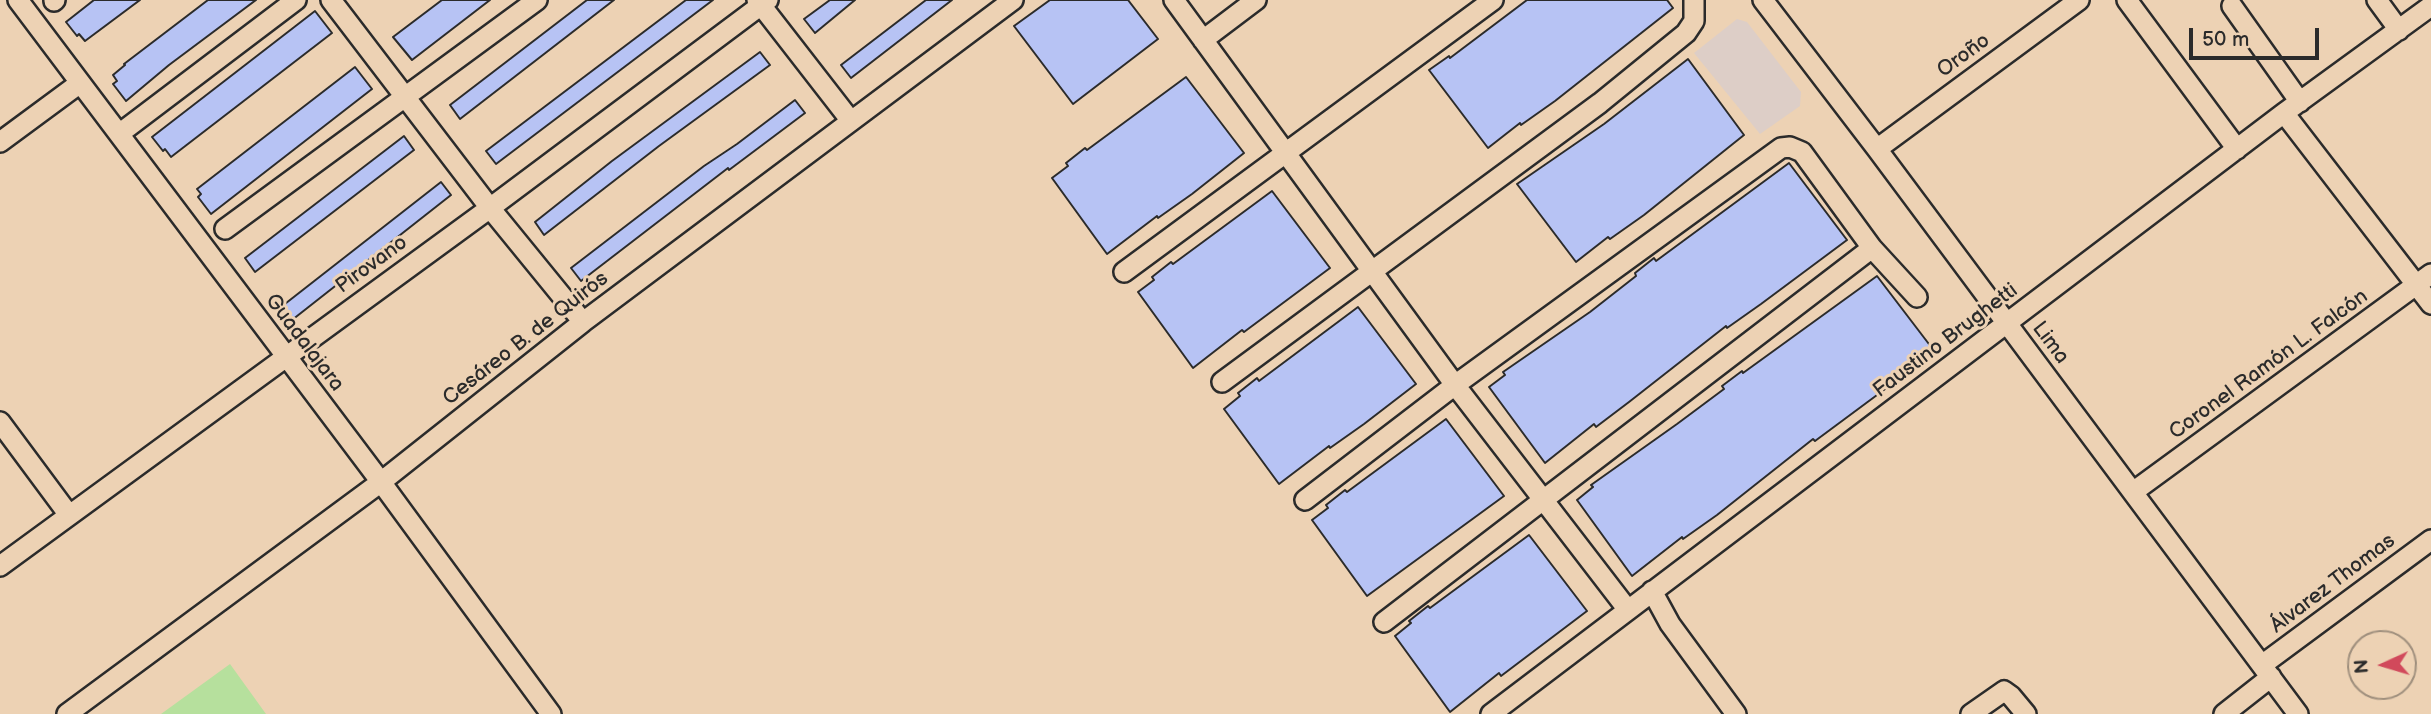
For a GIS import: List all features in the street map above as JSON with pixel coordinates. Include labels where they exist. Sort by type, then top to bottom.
[{"type":"street","name":"Guadalajara","points":[[18,0],[381,482],[551,714]]},
{"type":"street","points":[[119,134],[296,0]]},
{"type":"street","points":[[331,0],[489,208],[583,323]]},
{"type":"street","points":[[225,229],[537,0]]},
{"type":"street","name":"Cesáreo B. de Quirós","points":[[66,714],[381,482],[583,323],[1013,0]]},
{"type":"street","points":[[1174,0],[1455,385],[1628,610]]},
{"type":"street","points":[[1203,40],[1256,0]]},
{"type":"street","points":[[1124,272],[1493,0]]},
{"type":"street","points":[[1222,383],[1600,103],[1686,33],[1694,22],[1694,0]]},
{"type":"street","name":"Lima","points":[[1763,0],[2298,714]]},
{"type":"street","name":"Oroño","points":[[1877,149],[2079,0]]},
{"type":"street","points":[[2127,0],[2237,149]]},
{"type":"street","points":[[2377,0],[2399,30]]},
{"type":"street","points":[[762,2],[852,121]]},
{"type":"street","name":"Pirovano","points":[[0,566],[489,208],[762,2]]},
{"type":"street","points":[[2232,6],[2292,107],[2424,279],[2431,304]]},
{"type":"street","name":"Faustino Brughetti","points":[[1491,714],[2292,107],[2431,6]]},
{"type":"street","points":[[0,142],[80,83]]},
{"type":"street","points":[[1305,500],[1455,385],[1781,148],[1790,147],[1802,152],[1872,248],[1917,297]]},
{"type":"street","points":[[1384,622],[1872,248]]},
{"type":"street","name":"Coronel Ramón L. Falcón","points":[[2133,492],[2424,279]]},
{"type":"street","points":[[0,422],[69,515]]},
{"type":"street","name":"Álvarez Thomas","points":[[2224,714],[2267,671],[2431,540]]},
{"type":"street","points":[[1652,591],[1670,624],[1736,714]]},
{"type":"street","points":[[1971,714],[2004,691],[2026,714]]},
{"type":"shaded area","points":[[1737,19],[1747,22],[1801,92],[1800,106],[1760,134],[1694,53]]},
{"type":"green space","points":[[230,664],[266,714],[161,714]]},
{"type":"building","points":[[94,0],[140,0],[85,41],[79,34],[77,36],[66,22]]},
{"type":"building","points":[[208,0],[256,0],[126,101],[113,84],[117,81],[113,75]]},
{"type":"building","points":[[442,0],[490,0],[412,60],[393,37]]},
{"type":"building","points":[[587,0],[614,0],[460,119],[450,105]]},
{"type":"building","points":[[686,0],[713,0],[496,164],[486,151]]},
{"type":"building","points":[[830,0],[855,0],[815,33],[804,19]]},
{"type":"building","points":[[926,0],[952,0],[851,78],[841,65]]},
{"type":"building","points":[[1050,0],[1128,0],[1158,39],[1073,104],[1014,26]]},
{"type":"building","points":[[1527,0],[1667,0],[1673,8],[1555,101],[1488,148],[1429,70],[1449,56],[1450,58]]},
{"type":"building","points":[[315,11],[332,33],[171,157],[165,149],[163,151],[152,137]]},
{"type":"building","points":[[760,52],[770,65],[544,235],[535,222],[612,161]]},
{"type":"building","points":[[1688,59],[1744,135],[1644,215],[1610,239],[1608,237],[1576,262],[1517,184],[1604,124]]},
{"type":"building","points":[[355,67],[372,89],[211,214],[198,197],[201,194],[197,189]]},
{"type":"building","points":[[1186,77],[1244,153],[1192,194],[1158,218],[1157,216],[1107,254],[1052,178],[1085,148],[1087,150]]},
{"type":"building","points":[[795,100],[805,113],[729,170],[728,168],[581,281],[571,268]]},
{"type":"building","points":[[404,136],[414,150],[255,272],[245,258]]},
{"type":"building","points":[[1789,163],[1847,240],[1761,304],[1727,328],[1726,326],[1545,463],[1489,387],[1505,375],[1503,372],[1590,312],[1636,276],[1635,273],[1654,258],[1656,261]]},
{"type":"building","points":[[441,182],[451,195],[292,320],[281,307]]},
{"type":"building","points":[[1272,191],[1330,268],[1193,368],[1138,292],[1171,262],[1173,264]]},
{"type":"building","points":[[1877,276],[1935,352],[1815,441],[1813,439],[1717,515],[1683,539],[1682,537],[1632,576],[1577,500],[1593,487],[1591,485],[1724,389],[1722,386],[1742,371],[1743,373]]},
{"type":"building","points":[[1358,307],[1416,384],[1279,484],[1224,409],[1257,378],[1259,381]]},
{"type":"building","points":[[1446,419],[1504,496],[1367,596],[1312,520],[1345,490],[1347,492]]},
{"type":"building","points":[[1529,535],[1587,611],[1501,676],[1499,673],[1450,712],[1395,636],[1428,606],[1430,608]]}]
